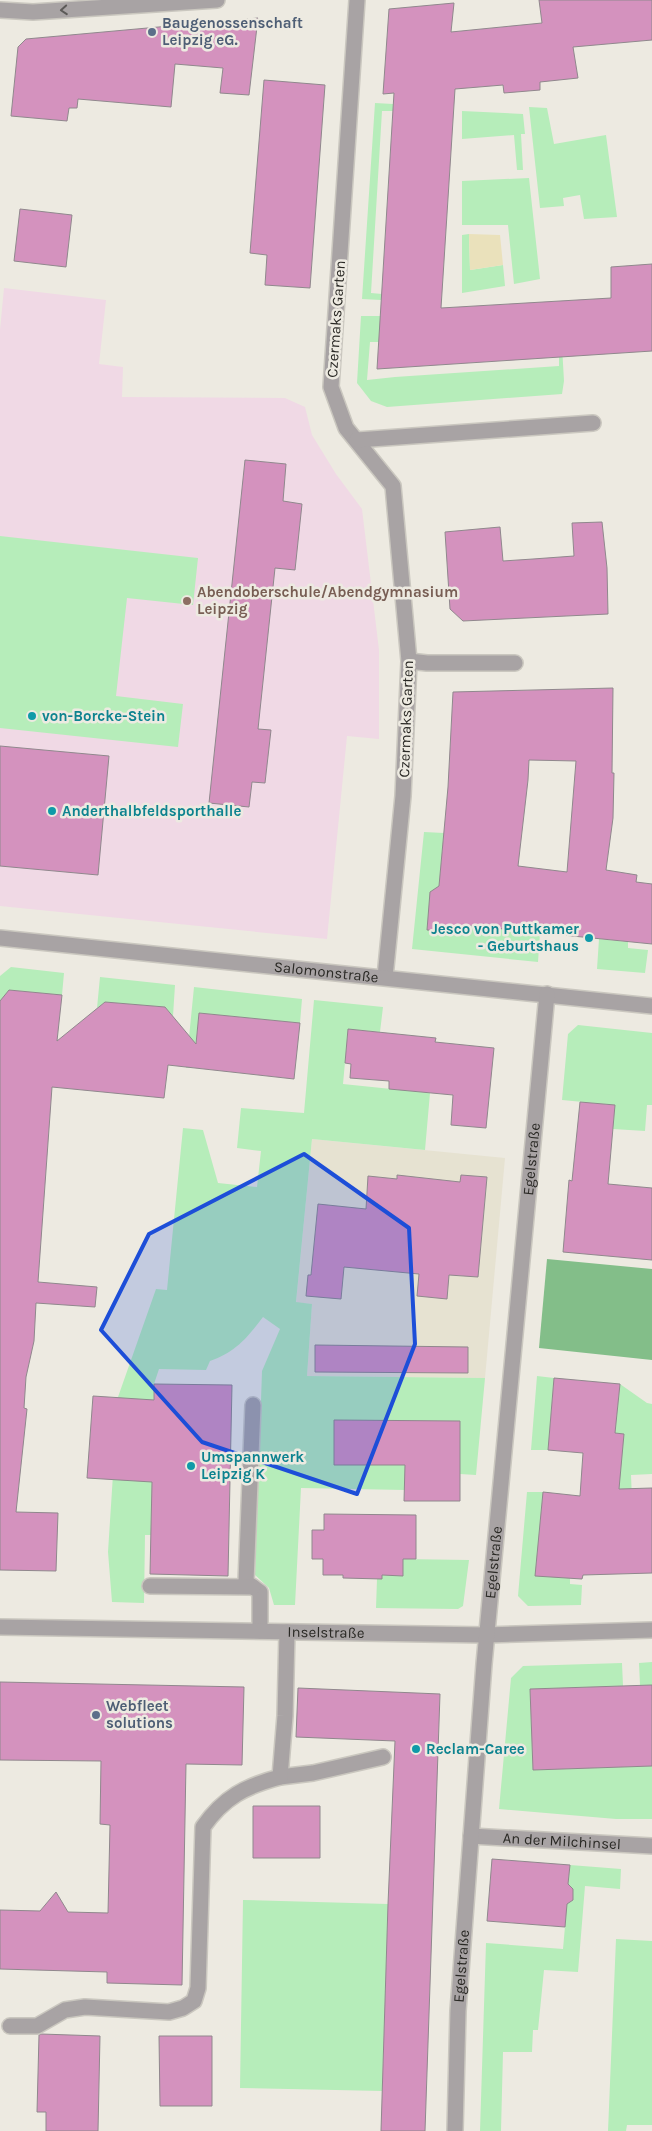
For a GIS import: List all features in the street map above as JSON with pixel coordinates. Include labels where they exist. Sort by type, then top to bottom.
[{"type":"street","points":[[0,10],[33,12],[217,0]]},
{"type":"street","name":"Czermaks Garten","points":[[358,0],[331,387],[346,428],[393,486],[409,661],[403,796],[385,977]]},
{"type":"street","points":[[357,440],[593,423]]},
{"type":"street","points":[[409,661],[427,663],[515,663]]},
{"type":"street","name":"Salomonstraße","points":[[0,938],[652,1006]]},
{"type":"street","name":"Egelstraße","points":[[455,2131],[458,2011],[486,1635],[547,994]]},
{"type":"street","points":[[253,1405],[246,1582],[260,1592],[260,1631]]},
{"type":"street","points":[[150,1586],[253,1587]]},
{"type":"street","name":"Inselstraße","points":[[0,1628],[486,1635],[652,1630]]},
{"type":"street","points":[[280,1777],[285,1716],[287,1632]]},
{"type":"street","points":[[10,2026],[37,2026],[65,2010],[85,2007],[169,2012],[183,2008],[194,2000],[198,1988],[203,1827],[215,1809],[234,1794],[263,1781],[313,1773],[383,1757]]},
{"type":"street","name":"An der Milchinsel","points":[[472,1836],[652,1846]]},
{"type":"highlighted area","points":[[304,1154],[409,1228],[415,1344],[357,1494],[202,1442],[101,1330],[149,1234]]},
{"type":"shaded area","name":"Abendoberschule/Abendgymnasium Leipzig","points":[[4,288],[106,300],[99,364],[123,367],[122,397],[285,398],[305,407],[312,435],[336,474],[362,509],[379,650],[379,739],[347,736],[327,939],[0,906],[0,330]]},
{"type":"shaded area","points":[[312,1139],[505,1158],[485,1378],[307,1376],[312,1304],[296,1303]]},
{"type":"green space","points":[[375,103],[393,104],[393,111],[382,111],[371,293],[382,294],[381,300],[362,299]]},
{"type":"green space","points":[[529,107],[547,108],[554,144],[606,135],[617,217],[584,219],[580,195],[563,198],[564,206],[540,208]]},
{"type":"green space","points":[[462,111],[523,114],[525,134],[521,134],[523,170],[517,170],[514,135],[462,139]]},
{"type":"green space","points":[[529,178],[540,279],[514,284],[508,225],[462,225],[462,181]]},
{"type":"green space","points":[[469,234],[470,270],[503,265],[505,286],[462,293],[462,235]]},
{"type":"green space","points":[[361,316],[381,316],[379,342],[370,342],[367,380],[559,366],[559,346],[562,346],[564,381],[562,394],[387,407],[371,401],[357,383]]},
{"type":"green space","points":[[0,536],[198,558],[193,605],[127,598],[116,696],[183,704],[178,747],[0,728]]},
{"type":"green space","points":[[424,832],[444,833],[439,886],[427,930],[462,932],[463,926],[540,933],[538,962],[412,949]]},
{"type":"green space","points":[[599,939],[628,942],[628,948],[648,950],[645,973],[597,969]]},
{"type":"green space","points":[[11,967],[64,973],[62,995],[10,990],[0,1001],[0,976]]},
{"type":"green space","points":[[100,977],[175,985],[173,1016],[165,1007],[105,1002],[97,1008]]},
{"type":"green space","points":[[194,987],[302,999],[300,1023],[199,1013],[193,1068],[186,1068]]},
{"type":"green space","points":[[314,1000],[383,1007],[380,1032],[348,1029],[343,1084],[430,1093],[425,1150],[312,1139],[296,1302],[312,1304],[307,1376],[485,1378],[476,1475],[460,1474],[460,1421],[334,1420],[334,1465],[405,1465],[405,1490],[301,1488],[295,1605],[274,1605],[269,1588],[255,1575],[262,1371],[280,1329],[263,1317],[240,1344],[210,1361],[206,1370],[159,1369],[154,1384],[151,1535],[145,1535],[144,1603],[112,1602],[108,1552],[118,1397],[156,1289],[167,1290],[183,1128],[203,1130],[218,1183],[257,1187],[261,1151],[237,1148],[241,1108],[304,1113]]},
{"type":"green space","points":[[578,1025],[652,1033],[652,1105],[647,1105],[645,1131],[613,1129],[615,1105],[562,1100],[568,1034]]},
{"type":"green space","points":[[547,1259],[652,1269],[652,1360],[539,1348]]},
{"type":"green space","points":[[537,1376],[554,1378],[548,1450],[531,1450]]},
{"type":"green space","points":[[620,1384],[647,1403],[652,1404],[652,1474],[631,1475],[632,1500],[591,1480],[622,1456],[624,1434],[615,1433]]},
{"type":"green space","points":[[527,1492],[543,1492],[570,1578],[570,1584],[582,1585],[581,1605],[528,1606],[518,1596]]},
{"type":"green space","points":[[403,1559],[469,1560],[463,1606],[458,1609],[376,1608],[377,1579],[382,1575],[403,1576]]},
{"type":"green space","points":[[652,1662],[652,1685],[640,1685],[639,1663]]},
{"type":"green space","points":[[622,1663],[623,1686],[530,1689],[533,1770],[652,1766],[652,1819],[616,1819],[499,1809],[511,1678],[523,1666]]},
{"type":"green space","points":[[570,1865],[621,1869],[620,1889],[585,1886],[578,1972],[544,1970],[538,2030],[533,2030],[532,2052],[503,2052],[501,2131],[480,2131],[486,1943],[563,1949],[567,1904],[573,1900],[573,1889],[568,1884]]},
{"type":"green space","points":[[243,1900],[388,1904],[382,2091],[240,2088]]},
{"type":"green space","points":[[616,1939],[652,1941],[652,2125],[627,2125],[626,2131],[608,2131]]},
{"type":"sand","points":[[469,234],[500,235],[503,265],[470,270]]},
{"type":"building","points":[[539,0],[652,0],[652,40],[573,47],[578,78],[540,82],[540,90],[504,93],[503,85],[455,89],[441,308],[611,298],[611,267],[652,264],[652,351],[377,369],[394,93],[383,94],[389,9],[454,3],[451,32],[542,23]]},
{"type":"building","points":[[258,18],[249,95],[220,93],[223,68],[175,64],[171,107],[78,99],[77,108],[69,108],[67,121],[11,116],[18,47],[26,39]]},
{"type":"building","points":[[264,80],[325,85],[310,288],[265,285],[267,255],[250,253]]},
{"type":"building","points":[[20,209],[72,215],[66,267],[14,261]]},
{"type":"building","points":[[245,460],[286,464],[283,501],[302,504],[295,570],[275,568],[258,729],[271,730],[265,783],[252,782],[249,807],[209,803]]},
{"type":"building","points":[[602,522],[607,568],[608,614],[463,621],[450,609],[445,532],[500,527],[503,561],[574,556],[572,523]]},
{"type":"building","points":[[613,688],[613,818],[606,870],[637,875],[636,882],[652,884],[652,944],[463,925],[462,932],[427,930],[430,892],[439,886],[448,787],[453,692]],"holes":[[[529,760],[576,761],[567,872],[518,866]]]},
{"type":"building","name":"Anderthalbfeldsporthalle","points":[[0,746],[109,756],[98,875],[0,866]]},
{"type":"building","points":[[9,990],[62,995],[57,1041],[105,1002],[165,1007],[196,1044],[199,1013],[300,1023],[294,1079],[168,1065],[164,1098],[52,1087],[38,1282],[97,1287],[95,1307],[36,1303],[34,1341],[26,1377],[24,1408],[27,1409],[16,1512],[58,1513],[56,1571],[0,1570],[0,1001]]},
{"type":"building","points":[[348,1029],[436,1038],[435,1042],[494,1048],[486,1128],[451,1125],[453,1095],[389,1089],[389,1081],[350,1078],[351,1064],[345,1063]]},
{"type":"building","points":[[580,1102],[615,1105],[608,1184],[652,1188],[652,1260],[563,1252],[569,1180],[572,1181]]},
{"type":"building","points":[[397,1175],[460,1182],[461,1175],[487,1177],[478,1277],[449,1275],[447,1299],[417,1296],[419,1274],[344,1267],[341,1299],[306,1296],[308,1275],[311,1275],[318,1204],[366,1209],[368,1176],[397,1179]]},
{"type":"building","points":[[315,1345],[468,1347],[468,1373],[315,1372]]},
{"type":"building","points":[[554,1378],[620,1384],[615,1433],[624,1434],[619,1489],[652,1488],[652,1573],[583,1575],[582,1579],[535,1576],[543,1492],[580,1496],[583,1453],[548,1450]]},
{"type":"building","name":"Umspannwerk Leipzig K","points":[[154,1384],[232,1385],[228,1576],[150,1574],[152,1482],[87,1478],[93,1396],[154,1400]]},
{"type":"building","points":[[334,1420],[460,1421],[460,1501],[404,1501],[405,1465],[334,1465]]},
{"type":"building","points":[[324,1514],[416,1515],[416,1559],[403,1559],[403,1576],[382,1575],[382,1579],[343,1578],[343,1575],[323,1575],[323,1559],[312,1559],[312,1530],[324,1530]]},
{"type":"building","points":[[0,1682],[244,1687],[242,1765],[186,1764],[182,1985],[107,1983],[107,1972],[0,1969],[0,1910],[40,1911],[56,1892],[68,1912],[108,1913],[110,1825],[100,1824],[101,1761],[0,1760]]},
{"type":"building","points":[[652,1685],[652,1766],[533,1770],[530,1689]]},
{"type":"building","points":[[298,1688],[440,1694],[425,2131],[381,2131],[395,1741],[296,1737]]},
{"type":"building","points":[[253,1806],[320,1806],[320,1858],[253,1858]]},
{"type":"building","points":[[492,1859],[570,1865],[568,1884],[573,1889],[573,1900],[567,1904],[565,1927],[487,1921]]},
{"type":"building","points":[[39,2035],[100,2036],[98,2131],[46,2131],[46,2112],[37,2112]]},
{"type":"building","points":[[159,2036],[212,2036],[212,2106],[160,2106]]},
{"type":"place","name":"Baugenossenschaft Leipzig eG.","points":[[152,32]]},
{"type":"place","name":"Abendoberschule/Abendgymnasium Leipzig","points":[[187,601]]},
{"type":"place","name":"von-Borcke-Stein","points":[[32,716]]},
{"type":"place","name":"Anderthalbfeldsporthalle","points":[[52,811]]},
{"type":"place","name":"Jesco von Puttkamer - Geburtshaus","points":[[589,938]]},
{"type":"place","name":"Umspannwerk Leipzig K","points":[[191,1466]]},
{"type":"place","name":"Webfleet solutions","points":[[96,1715]]},
{"type":"place","name":"Reclam-Caree","points":[[416,1749]]}]
